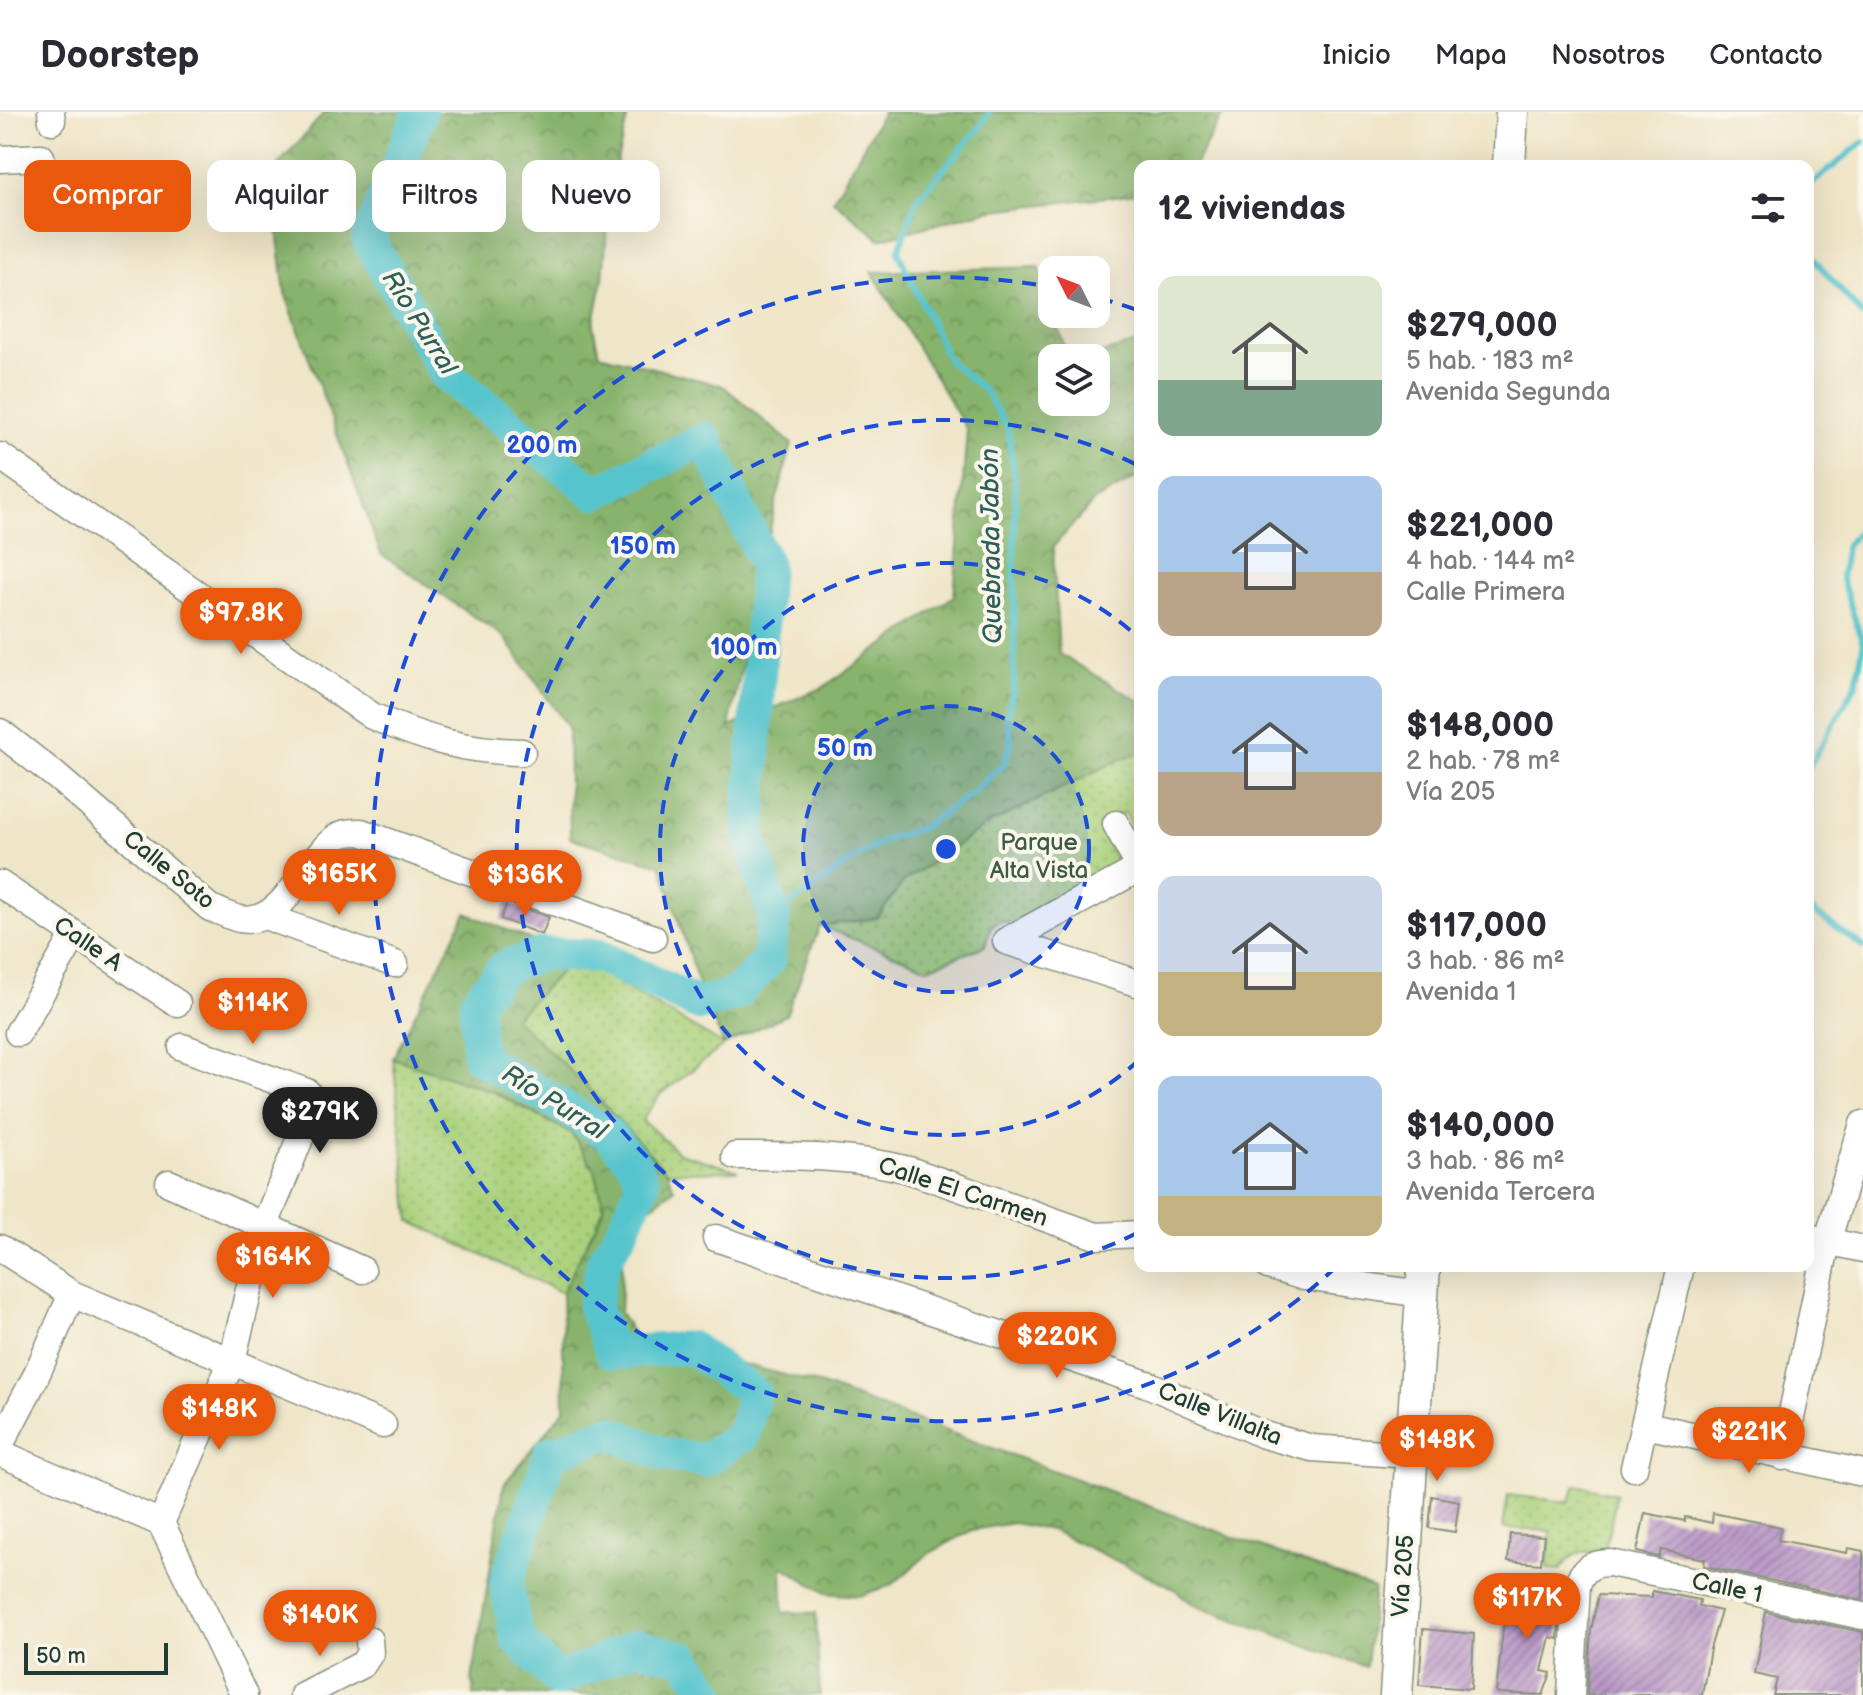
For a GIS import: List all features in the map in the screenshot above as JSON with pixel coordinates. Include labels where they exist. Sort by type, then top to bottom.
[{"type":"main road","points":[[1509,160],[1512,112]]},
{"type":"main road","name":"Vía 205","points":[[1398,1695],[1423,1280]]},
{"type":"street","points":[[0,159],[41,157]]},
{"type":"street","points":[[0,456],[372,716],[412,734],[451,744],[482,751],[522,752]]},
{"type":"street","name":"Calle Soto","points":[[0,732],[210,908],[239,919],[255,920],[265,916],[395,964]]},
{"type":"street","points":[[1116,824],[1134,857]]},
{"type":"street","points":[[265,916],[338,836],[361,832],[653,938]]},
{"type":"street","points":[[1134,871],[1006,941],[1134,982]]},
{"type":"street","name":"Calle A","points":[[0,884],[177,1003]]},
{"type":"street","points":[[18,1033],[74,936]]},
{"type":"street","points":[[161,1523],[232,1361],[264,1227],[314,1104],[307,1092],[182,1047]]},
{"type":"street","points":[[1863,1124],[1817,1239],[1863,1249]]},
{"type":"street","name":"Calle El Carmen","points":[[735,1156],[812,1156],[881,1163],[1096,1236],[1134,1234]]},
{"type":"street","points":[[169,1183],[362,1270]]},
{"type":"street","name":"Calle Villalta","points":[[716,1238],[1147,1384],[1264,1435],[1312,1448],[1411,1455]]},
{"type":"street","points":[[0,1248],[72,1294],[383,1425]]},
{"type":"street","points":[[1288,1272],[1304,1277],[1423,1280]]},
{"type":"street","points":[[1634,1468],[1680,1272]]},
{"type":"street","points":[[1783,1457],[1812,1272]]},
{"type":"street","points":[[0,1445],[35,1378],[72,1294]]},
{"type":"street","points":[[1646,1425],[1863,1473]]},
{"type":"street","points":[[0,1453],[161,1523],[244,1695]]},
{"type":"street","name":"Calle 1","points":[[1571,1695],[1577,1585],[1585,1570],[1591,1566],[1610,1563],[1863,1616]]},
{"type":"street","points":[[303,1695],[363,1664],[370,1653],[369,1640]]},
{"type":"green space","points":[[325,112],[629,112],[617,160],[522,160],[522,232],[607,232],[603,279],[593,326],[599,354],[723,386],[792,444],[776,501],[729,727],[822,688],[954,596],[967,430],[872,272],[1038,267],[1038,328],[1058,328],[1064,344],[1038,344],[1038,416],[1110,416],[1110,351],[1134,344],[1134,479],[1094,501],[1053,547],[1059,654],[1134,698],[1134,754],[985,826],[904,881],[877,918],[820,926],[786,1015],[724,1045],[701,992],[661,865],[570,838],[568,727],[504,637],[381,554],[285,293],[277,232],[356,232],[356,160],[282,160]]},
{"type":"green space","points":[[883,112],[1224,112],[1197,160],[1134,160],[1134,194],[986,211],[880,239],[833,200]]},
{"type":"green space","name":"Parque Alta Vista","points":[[1134,754],[1134,833],[1125,812],[1099,825],[1122,871],[1017,924],[1000,921],[991,926],[985,946],[928,968],[820,926],[877,918],[904,881],[985,826]]},
{"type":"green space","points":[[466,913],[575,958],[514,1018],[588,1088],[667,1172],[674,1189],[624,1227],[620,1313],[634,1335],[822,1385],[1374,1589],[1366,1667],[1194,1605],[1172,1587],[1051,1530],[1013,1523],[972,1530],[928,1554],[893,1584],[859,1596],[826,1593],[782,1566],[783,1612],[816,1613],[820,1695],[474,1695],[472,1680],[504,1484],[564,1410],[562,1293],[604,1208],[595,1170],[571,1133],[492,1091],[393,1058]]},
{"type":"green space","points":[[575,958],[724,1045],[660,1095],[642,1120],[679,1153],[739,1171],[667,1172],[588,1088],[514,1018]]},
{"type":"green space","points":[[393,1058],[492,1091],[571,1133],[595,1170],[604,1208],[562,1293],[410,1221]]},
{"type":"green space","points":[[1576,1485],[1617,1494],[1604,1554],[1579,1553],[1560,1570],[1547,1569],[1551,1531],[1503,1528],[1508,1495],[1569,1502]]},
{"type":"building","points":[[507,902],[549,917],[542,935],[501,919]]},
{"type":"building","points":[[1432,1496],[1459,1501],[1455,1532],[1429,1528]]},
{"type":"building","points":[[1645,1513],[1712,1523],[1713,1513],[1781,1527],[1778,1540],[1847,1553],[1848,1548],[1863,1551],[1863,1600],[1704,1566],[1705,1559],[1661,1550],[1659,1557],[1637,1552]]},
{"type":"building","points":[[1510,1534],[1544,1536],[1541,1564],[1508,1561]]},
{"type":"building","points":[[1504,1591],[1561,1593],[1558,1639],[1550,1637],[1542,1671],[1551,1673],[1543,1695],[1496,1693],[1505,1612],[1501,1612]]},
{"type":"building","points":[[1652,1591],[1700,1600],[1699,1606],[1721,1611],[1702,1695],[1587,1695],[1591,1631],[1598,1595],[1652,1597]]},
{"type":"building","points":[[1766,1612],[1863,1632],[1863,1695],[1773,1695],[1777,1679],[1754,1674]]},
{"type":"building","points":[[1423,1629],[1474,1634],[1471,1689],[1419,1685]]},
{"type":"waterway","name":"Río Purral","points":[[420,112],[368,239],[446,374],[595,493],[705,439],[766,565],[749,834],[774,916],[768,961],[736,994],[698,1004],[599,956],[542,954],[505,967],[476,1002],[479,1057],[608,1134],[634,1163],[643,1184],[624,1227],[603,1262],[594,1307],[612,1353],[691,1348],[754,1393],[743,1435],[706,1460],[665,1455],[610,1432],[551,1453],[506,1583],[517,1638],[558,1680],[636,1646],[685,1658],[711,1695]]},
{"type":"waterway","name":"Quebrada Jabón","points":[[774,916],[853,859],[885,840],[923,827],[972,793],[1005,763],[1011,741],[1007,718],[1014,686],[1015,479],[1008,430],[985,391],[949,361],[898,252],[916,201],[982,125],[989,112]]},
{"type":"waterway","points":[[1814,182],[1863,142]]},
{"type":"waterway","points":[[1814,259],[1863,316]]},
{"type":"waterway","points":[[1863,527],[1846,545],[1841,577],[1863,644]]},
{"type":"waterway","points":[[1814,758],[1856,684],[1863,646]]},
{"type":"waterway","points":[[1814,912],[1863,947]]}]
